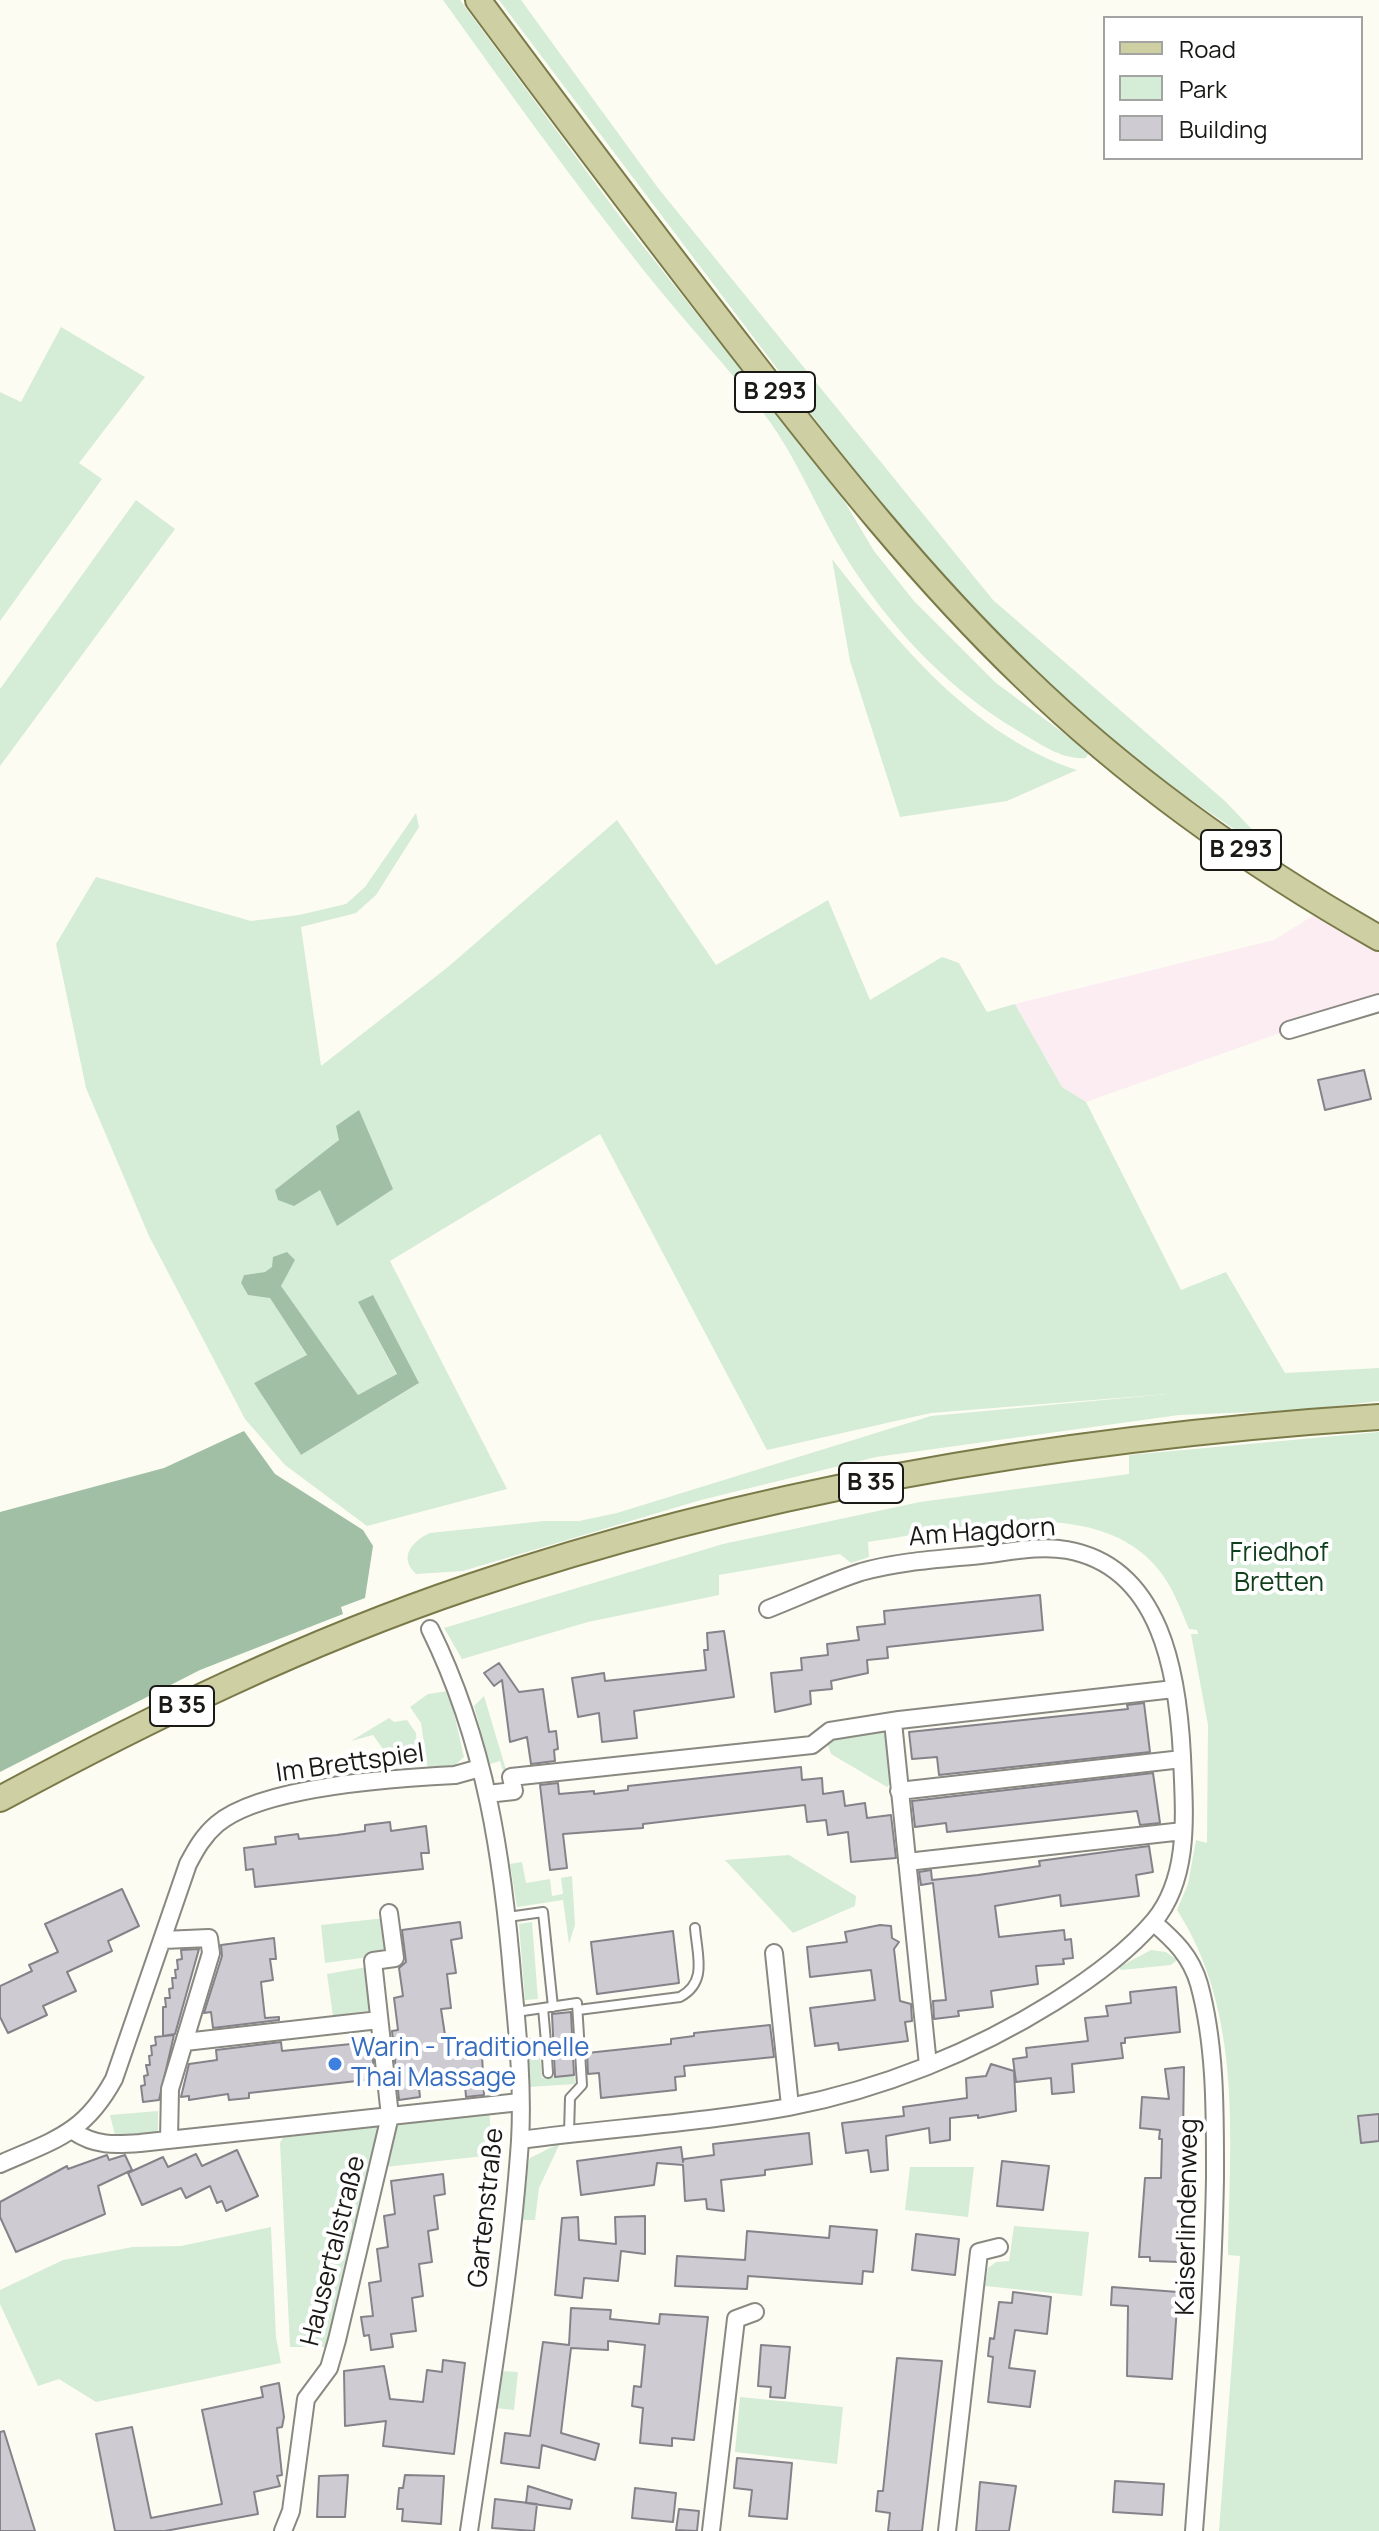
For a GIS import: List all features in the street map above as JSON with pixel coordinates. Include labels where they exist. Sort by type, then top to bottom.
[{"type":"main road","name":"B 293","points":[[478,0],[820,450],[918,568],[1024,677],[1109,753],[1164,797],[1264,867],[1379,938]]},
{"type":"main road","name":"B 35","points":[[0,1799],[91,1750],[230,1684],[369,1624],[465,1588],[704,1519],[906,1475],[1103,1443],[1286,1423],[1379,1417]]},
{"type":"street","points":[[1289,1030],[1379,1003]]},
{"type":"street","name":"Am Hagdorn","points":[[520,2140],[790,2106],[875,2084],[928,2065],[1000,2033],[1061,1997],[1124,1949],[1153,1922],[1170,1897],[1180,1869],[1183,1831],[1182,1759],[1174,1689],[1161,1632],[1147,1601],[1110,1567],[1068,1550],[1048,1548],[888,1566],[859,1573],[768,1609]]},
{"type":"street","name":"Gartenstraße","points":[[430,1629],[458,1685],[487,1794],[508,1917],[520,2102],[520,2140],[506,2272],[469,2531]]},
{"type":"street","points":[[487,1794],[514,1791],[511,1777],[812,1745],[830,1731],[1174,1689]]},
{"type":"street","points":[[893,1722],[928,2065]]},
{"type":"street","points":[[899,1791],[1182,1759]]},
{"type":"street","name":"Im Brettspiel","points":[[0,2164],[73,2131],[98,2109],[114,2079],[188,1864],[201,1840],[219,1823],[241,1809],[283,1795],[455,1775],[480,1768]]},
{"type":"street","points":[[907,1862],[1183,1831]]},
{"type":"street","points":[[389,1913],[395,1958],[373,1961],[390,2116]]},
{"type":"street","name":"Kaiserlindenweg","points":[[1153,1922],[1183,1949],[1199,1983],[1208,2033],[1215,2113],[1214,2278],[1194,2531]]},
{"type":"street","points":[[163,1940],[209,1938],[211,1953],[169,2097],[169,2140]]},
{"type":"street","points":[[774,1953],[790,2106]]},
{"type":"street","points":[[185,2042],[379,2020]]},
{"type":"street","points":[[73,2131],[87,2141],[106,2145],[520,2102]]},
{"type":"street","name":"Hausertalstraße","points":[[283,2531],[291,2511],[306,2399],[329,2368],[390,2116]]},
{"type":"street","points":[[947,2531],[979,2252],[999,2247]]},
{"type":"street","points":[[711,2531],[736,2319],[755,2312]]},
{"type":"lane","points":[[508,1917],[543,1912],[548,2073]]},
{"type":"lane","points":[[578,2010],[680,1997],[693,1990],[699,1969],[695,1928]]},
{"type":"lane","points":[[516,2012],[577,2003],[582,2085],[570,2098],[569,2133]]},
{"type":"lane","points":[[517,2046],[546,2042]]},
{"type":"shaded area","points":[[1317,913],[1379,950],[1379,1003],[1289,1030],[1086,1102],[1062,1087],[1015,1004],[1274,940]]},
{"type":"green space","points":[[443,0],[460,0],[624,222],[843,499],[874,551],[914,601],[996,683],[1089,752],[1086,758],[1052,750],[992,714],[939,671],[892,621],[851,566],[773,426],[619,239]]},
{"type":"green space","points":[[499,0],[521,0],[658,188],[993,600],[1225,801],[1285,864],[1130,758],[1052,689],[960,597],[886,513]]},
{"type":"green space","points":[[61,327],[145,377],[79,463],[102,479],[0,621],[0,392],[21,402]]},
{"type":"green space","points":[[136,500],[175,529],[0,766],[0,689]]},
{"type":"green space","points":[[832,559],[911,653],[971,710],[1039,755],[1077,770],[1007,801],[900,817],[850,661]]},
{"type":"green space","points":[[416,813],[419,827],[376,895],[356,913],[301,927],[321,1066],[448,967],[617,820],[716,965],[828,900],[870,1000],[942,957],[959,963],[987,1012],[1015,1004],[1062,1087],[1086,1102],[1181,1290],[1226,1272],[1285,1373],[1379,1368],[1379,1401],[1303,1410],[1179,1415],[876,1457],[701,1500],[463,1571],[416,1574],[408,1562],[410,1550],[418,1540],[430,1533],[544,1521],[579,1521],[617,1513],[931,1416],[1168,1394],[931,1413],[767,1450],[600,1134],[390,1261],[507,1489],[367,1526],[285,1465],[245,1419],[149,1236],[86,1088],[56,944],[96,877],[251,921],[299,915],[346,904],[365,887]],"holes":[[[339,1139],[338,1226],[320,1190]],[[295,1260],[280,1286],[358,1395],[397,1375],[358,1302],[418,1384],[301,1455],[254,1383],[307,1356],[270,1297],[248,1295],[241,1283],[244,1275],[265,1272]]]},
{"type":"green space","points":[[359,1110],[393,1189],[337,1226],[320,1190],[294,1206],[278,1200],[275,1190],[339,1140],[336,1126]]},
{"type":"green space","points":[[287,1252],[295,1260],[281,1286],[358,1395],[397,1374],[358,1302],[373,1295],[419,1383],[301,1455],[254,1383],[307,1355],[270,1298],[248,1295],[241,1283],[244,1275],[265,1272],[272,1267],[273,1257]]},
{"type":"green space","points":[[244,1431],[275,1474],[363,1530],[373,1546],[365,1598],[341,1607],[343,1614],[200,1670],[0,1772],[0,1512],[164,1468]]},
{"type":"green space","name":"Friedhof Bretten","points":[[1379,1432],[1379,2531],[1219,2531],[1240,2256],[1228,2255],[1228,2077],[1223,2034],[1213,1991],[1198,1950],[1177,1910],[1188,1884],[1196,1840],[1207,1843],[1208,1725],[1191,1634],[1198,1634],[1197,1630],[1189,1629],[1172,1590],[1158,1569],[1131,1545],[1098,1530],[1061,1523],[981,1525],[868,1542],[869,1557],[851,1563],[840,1554],[719,1575],[719,1595],[588,1622],[462,1659],[444,1628],[723,1544],[920,1502],[1129,1474],[1129,1455]]},
{"type":"green space","points":[[449,1691],[464,1757],[455,1765],[433,1770],[427,1765],[421,1723],[410,1707],[428,1694]]},
{"type":"green space","points":[[484,1696],[507,1773],[504,1774],[500,1761],[490,1764],[474,1706]]},
{"type":"green space","points":[[389,1718],[394,1722],[407,1720],[416,1733],[417,1746],[383,1749],[373,1735],[351,1741]]},
{"type":"green space","points":[[881,1730],[889,1735],[894,1779],[887,1787],[831,1754],[828,1745],[834,1736]]},
{"type":"green space","points":[[789,1855],[856,1896],[855,1906],[793,1933],[725,1860]]},
{"type":"green space","points":[[522,1862],[526,1883],[550,1879],[552,1896],[563,1894],[561,1878],[572,1876],[575,1925],[569,1944],[563,1900],[517,1907],[510,1864]]},
{"type":"green space","points":[[385,1918],[390,1954],[325,1963],[321,1925]]},
{"type":"green space","points":[[532,1922],[538,1999],[525,2000],[519,1924]]},
{"type":"green space","points":[[1151,1950],[1166,1952],[1177,1960],[1171,1965],[1121,1970],[1119,1967]]},
{"type":"green space","points":[[367,1967],[372,2010],[333,2016],[327,1974]]},
{"type":"green space","points":[[539,2046],[542,2078],[574,2075],[575,2084],[529,2087],[527,2048]]},
{"type":"green space","points":[[489,2110],[493,2155],[385,2167],[394,2123]]},
{"type":"green space","points":[[158,2111],[158,2135],[116,2139],[110,2115]]},
{"type":"green space","points":[[364,2124],[376,2126],[379,2138],[330,2347],[290,2347],[280,2143],[285,2134]]},
{"type":"green space","points":[[560,2143],[539,2188],[535,2220],[520,2220],[524,2177],[530,2158]]},
{"type":"green space","points":[[910,2167],[974,2167],[968,2217],[905,2210]]},
{"type":"green space","points":[[1014,2226],[1089,2232],[1082,2296],[985,2286],[988,2268],[996,2262],[1009,2261]]},
{"type":"green space","points":[[271,2227],[276,2337],[281,2363],[96,2402],[59,2379],[38,2386],[0,2304],[0,2290],[63,2260],[133,2247],[181,2246]]},
{"type":"green space","points":[[501,2371],[518,2372],[514,2410],[495,2408]]},
{"type":"green space","points":[[740,2397],[843,2407],[837,2464],[735,2452]]},
{"type":"building","points":[[1364,1070],[1371,1099],[1325,1110],[1318,1080]]},
{"type":"building","points":[[1040,1595],[1043,1630],[887,1647],[888,1658],[867,1660],[868,1673],[831,1681],[832,1689],[810,1691],[811,1704],[775,1712],[771,1673],[802,1670],[801,1658],[828,1655],[827,1644],[859,1640],[857,1627],[885,1624],[884,1611]]},
{"type":"building","points":[[724,1631],[734,1697],[634,1711],[637,1738],[602,1742],[599,1713],[578,1717],[572,1678],[604,1673],[605,1681],[706,1670],[704,1650],[708,1650],[707,1633]]},
{"type":"building","points":[[499,1663],[519,1692],[543,1689],[549,1732],[556,1731],[558,1749],[554,1750],[555,1761],[531,1764],[527,1737],[510,1742],[502,1680],[494,1686],[484,1673]]},
{"type":"building","points":[[1144,1703],[1150,1752],[939,1775],[937,1757],[912,1759],[909,1732],[1128,1709],[1127,1705]]},
{"type":"building","points":[[801,1767],[802,1780],[822,1778],[823,1794],[843,1791],[845,1806],[865,1803],[867,1818],[891,1815],[896,1858],[851,1862],[848,1832],[828,1835],[826,1820],[807,1822],[805,1805],[643,1824],[643,1828],[563,1834],[567,1868],[550,1870],[540,1785],[558,1783],[559,1794],[594,1791],[594,1794],[628,1790],[628,1786]]},
{"type":"building","points":[[1153,1773],[1160,1823],[1140,1825],[1137,1811],[947,1832],[946,1823],[915,1827],[912,1801]]},
{"type":"building","points":[[390,1822],[391,1831],[426,1826],[429,1853],[421,1853],[423,1869],[255,1887],[253,1869],[246,1870],[244,1848],[276,1844],[275,1837],[298,1834],[299,1839],[337,1835],[365,1831],[365,1825]]},
{"type":"building","points":[[1149,1846],[1153,1872],[1136,1875],[1139,1896],[1061,1906],[1060,1895],[995,1906],[999,1937],[1064,1930],[1065,1940],[1071,1939],[1073,1958],[1063,1959],[1064,1964],[1036,1966],[1038,1984],[991,1991],[993,2007],[958,2011],[959,2016],[934,2019],[933,2001],[946,2000],[933,1883],[921,1885],[919,1872],[931,1870],[932,1880],[978,1875],[1040,1866],[1039,1861]]},
{"type":"building","points":[[122,1889],[139,1926],[108,1941],[112,1951],[67,1972],[76,1991],[43,2006],[47,2015],[8,2033],[0,2017],[0,1986],[32,1971],[29,1965],[58,1952],[45,1924]]},
{"type":"building","points":[[460,1922],[462,1938],[451,1940],[456,1973],[447,1974],[451,2008],[441,2009],[447,2048],[478,2044],[479,2054],[482,2054],[484,2095],[466,2097],[464,2073],[418,2079],[420,2097],[399,2100],[392,2031],[398,2030],[394,1998],[403,1996],[399,1968],[406,1962],[402,1930]]},
{"type":"building","points":[[880,1925],[891,1926],[892,1938],[899,1942],[894,1949],[900,2001],[911,2004],[912,2021],[905,2022],[908,2041],[839,2050],[838,2043],[815,2046],[810,2008],[875,2000],[871,1970],[810,1977],[807,1947],[847,1942],[845,1932]]},
{"type":"building","points":[[673,1931],[679,1983],[597,1994],[591,1942]]},
{"type":"building","points":[[274,1938],[276,1959],[270,1959],[273,1980],[261,1982],[265,2018],[279,2017],[279,2020],[213,2028],[211,2012],[204,2013],[222,1956],[221,1945]]},
{"type":"building","points":[[199,1949],[175,2034],[163,2036],[163,2007],[166,2007],[165,1998],[170,1998],[172,1978],[176,1978],[175,1970],[178,1969],[177,1960],[182,1959],[181,1950]]},
{"type":"building","points":[[1176,1987],[1180,2032],[1125,2038],[1125,2043],[1121,2043],[1123,2058],[1072,2064],[1074,2092],[1052,2094],[1051,2078],[1016,2082],[1013,2059],[1027,2057],[1026,2048],[1088,2041],[1085,2018],[1108,2016],[1106,2006],[1131,2003],[1130,1992]]},
{"type":"building","points":[[571,2012],[574,2075],[555,2077],[552,2014]]},
{"type":"building","points":[[770,2025],[774,2057],[684,2066],[685,2076],[675,2077],[676,2090],[601,2098],[599,2073],[588,2074],[587,2053],[671,2044],[671,2039],[694,2036],[694,2033]]},
{"type":"building","points":[[174,2035],[159,2100],[143,2102],[141,2086],[145,2085],[144,2076],[148,2075],[146,2065],[150,2065],[149,2056],[152,2055],[151,2046],[156,2045],[155,2037]]},
{"type":"building","points":[[281,2042],[282,2051],[371,2042],[375,2079],[249,2093],[249,2098],[229,2100],[228,2094],[189,2100],[189,2096],[181,2097],[189,2064],[217,2060],[216,2050]]},
{"type":"building","points":[[991,2064],[1014,2071],[1016,2111],[978,2118],[978,2115],[950,2118],[950,2140],[930,2143],[929,2128],[886,2136],[888,2170],[871,2172],[868,2150],[846,2153],[842,2123],[904,2116],[903,2107],[967,2098],[966,2078],[986,2076]]},
{"type":"building","points":[[1184,2067],[1183,2138],[1188,2139],[1186,2179],[1190,2180],[1189,2196],[1185,2196],[1181,2262],[1150,2261],[1150,2257],[1139,2257],[1145,2178],[1161,2178],[1162,2139],[1159,2139],[1160,2130],[1140,2128],[1142,2097],[1169,2099],[1165,2069]]},
{"type":"building","points":[[1379,2114],[1379,2141],[1361,2143],[1358,2116]]},
{"type":"building","points":[[809,2133],[812,2164],[765,2170],[765,2175],[721,2180],[724,2211],[707,2209],[706,2199],[685,2201],[683,2165],[657,2163],[654,2185],[581,2195],[577,2161],[681,2147],[683,2162],[684,2159],[714,2155],[713,2144]]},
{"type":"building","points":[[237,2150],[258,2196],[226,2211],[222,2201],[217,2203],[210,2186],[186,2198],[181,2188],[142,2205],[128,2173],[163,2157],[168,2167],[196,2154],[202,2166]]},
{"type":"building","points":[[107,2155],[109,2160],[125,2155],[132,2170],[98,2186],[105,2214],[16,2252],[0,2217],[0,2202],[67,2166],[68,2169]]},
{"type":"building","points":[[1002,2161],[1049,2166],[1043,2210],[997,2206]]},
{"type":"building","points":[[443,2174],[445,2194],[434,2196],[438,2229],[428,2231],[432,2262],[419,2264],[423,2296],[412,2298],[416,2331],[391,2334],[393,2347],[371,2350],[369,2335],[364,2336],[361,2317],[373,2316],[369,2283],[381,2281],[377,2249],[388,2247],[384,2216],[395,2214],[391,2181]]},
{"type":"building","points":[[645,2216],[645,2254],[621,2251],[618,2281],[584,2278],[582,2298],[555,2295],[562,2218],[578,2217],[579,2240],[616,2244],[615,2217]]},
{"type":"building","points":[[830,2226],[877,2230],[873,2272],[863,2271],[862,2284],[748,2276],[747,2289],[675,2286],[677,2256],[745,2260],[747,2231],[829,2238]]},
{"type":"building","points":[[916,2234],[959,2239],[955,2275],[912,2270]]},
{"type":"building","points":[[1112,2287],[1178,2292],[1172,2379],[1127,2376],[1128,2306],[1111,2305]]},
{"type":"building","points":[[1013,2292],[1051,2297],[1047,2334],[1015,2330],[1009,2368],[1035,2371],[1030,2407],[988,2402],[993,2357],[988,2356],[990,2338],[994,2339],[999,2302],[1012,2303]]},
{"type":"building","points":[[571,2308],[611,2310],[610,2319],[659,2324],[660,2314],[708,2317],[694,2440],[672,2438],[672,2446],[640,2443],[643,2408],[632,2406],[634,2386],[641,2387],[645,2345],[608,2341],[608,2350],[571,2348],[561,2433],[599,2444],[595,2460],[542,2445],[539,2468],[501,2463],[505,2433],[530,2436],[543,2342],[569,2345]]},
{"type":"building","points":[[761,2345],[790,2347],[785,2398],[770,2397],[771,2387],[758,2386]]},
{"type":"building","points":[[897,2358],[942,2361],[922,2531],[888,2531],[890,2513],[876,2511],[878,2491],[883,2491]]},
{"type":"building","points":[[443,2360],[465,2363],[454,2454],[383,2446],[386,2421],[345,2426],[344,2371],[384,2366],[390,2399],[423,2402],[427,2370],[442,2372]]},
{"type":"building","points":[[279,2383],[284,2417],[282,2427],[277,2428],[282,2475],[277,2476],[280,2486],[254,2492],[258,2514],[165,2531],[115,2531],[96,2434],[132,2427],[151,2518],[222,2504],[202,2410],[263,2397],[261,2387]]},
{"type":"building","points":[[4,2431],[35,2531],[0,2531],[0,2432]]},
{"type":"building","points":[[737,2458],[792,2463],[787,2519],[749,2516],[752,2490],[734,2488]]},
{"type":"building","points":[[348,2475],[345,2517],[317,2517],[319,2476]]},
{"type":"building","points":[[405,2475],[444,2476],[441,2524],[402,2521],[403,2509],[397,2509],[399,2488],[403,2488]]},
{"type":"building","points":[[1115,2481],[1164,2484],[1162,2515],[1113,2512]]},
{"type":"building","points":[[980,2482],[1016,2486],[1009,2531],[976,2531]]},
{"type":"building","points":[[528,2486],[572,2500],[570,2509],[526,2503]]},
{"type":"building","points":[[635,2488],[676,2493],[673,2522],[632,2518]]},
{"type":"building","points":[[495,2499],[537,2504],[534,2531],[492,2528]]},
{"type":"building","points":[[679,2509],[699,2511],[697,2531],[676,2530]]},
{"type":"place","name":"Warin - Traditionelle Thai Massage","points":[[335,2064]]}]
